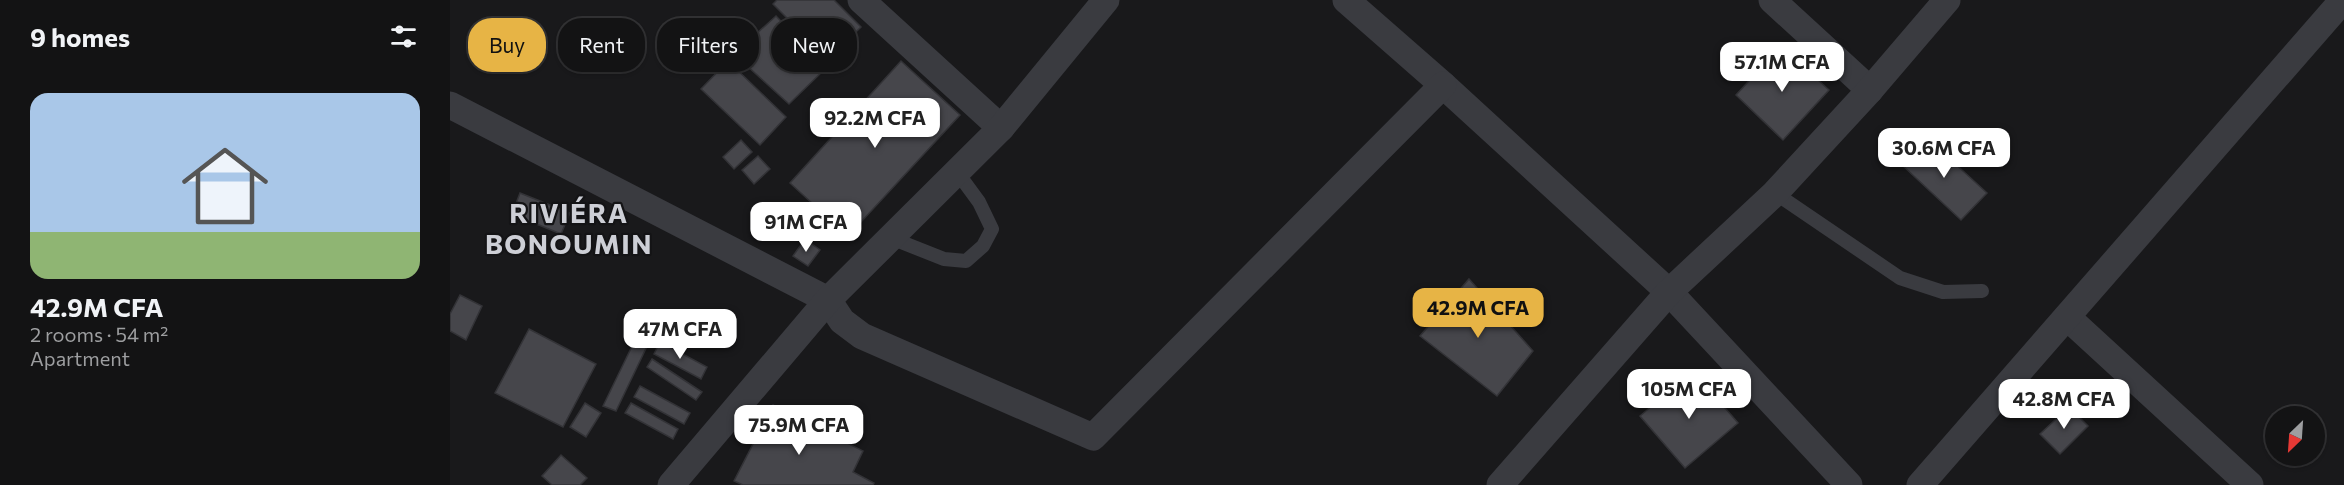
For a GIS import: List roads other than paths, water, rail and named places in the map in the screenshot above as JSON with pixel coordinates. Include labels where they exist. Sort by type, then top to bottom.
[{"type":"street","points":[[861,0],[1001,128]]},
{"type":"street","points":[[671,485],[828,300],[1001,128],[1106,0]]},
{"type":"street","points":[[1346,0],[1669,292],[1849,485]]},
{"type":"street","points":[[1772,0],[1870,90]]},
{"type":"street","points":[[1500,485],[1669,292],[1775,193],[1870,90],[1947,0]]},
{"type":"street","points":[[1920,485],[2343,0]]},
{"type":"street","points":[[450,105],[828,300],[842,321],[862,336],[1094,437],[1443,86]]},
{"type":"street","points":[[2067,317],[2250,485]]},
{"type":"lane","points":[[891,238],[944,259],[966,261],[983,246],[992,229],[979,202],[957,172]]},
{"type":"lane","points":[[1775,193],[1900,278],[1943,292],[1982,291]]},
{"type":"district","name":"RIVIÉRA BONOUMIN","points":[[569,228]]}]
